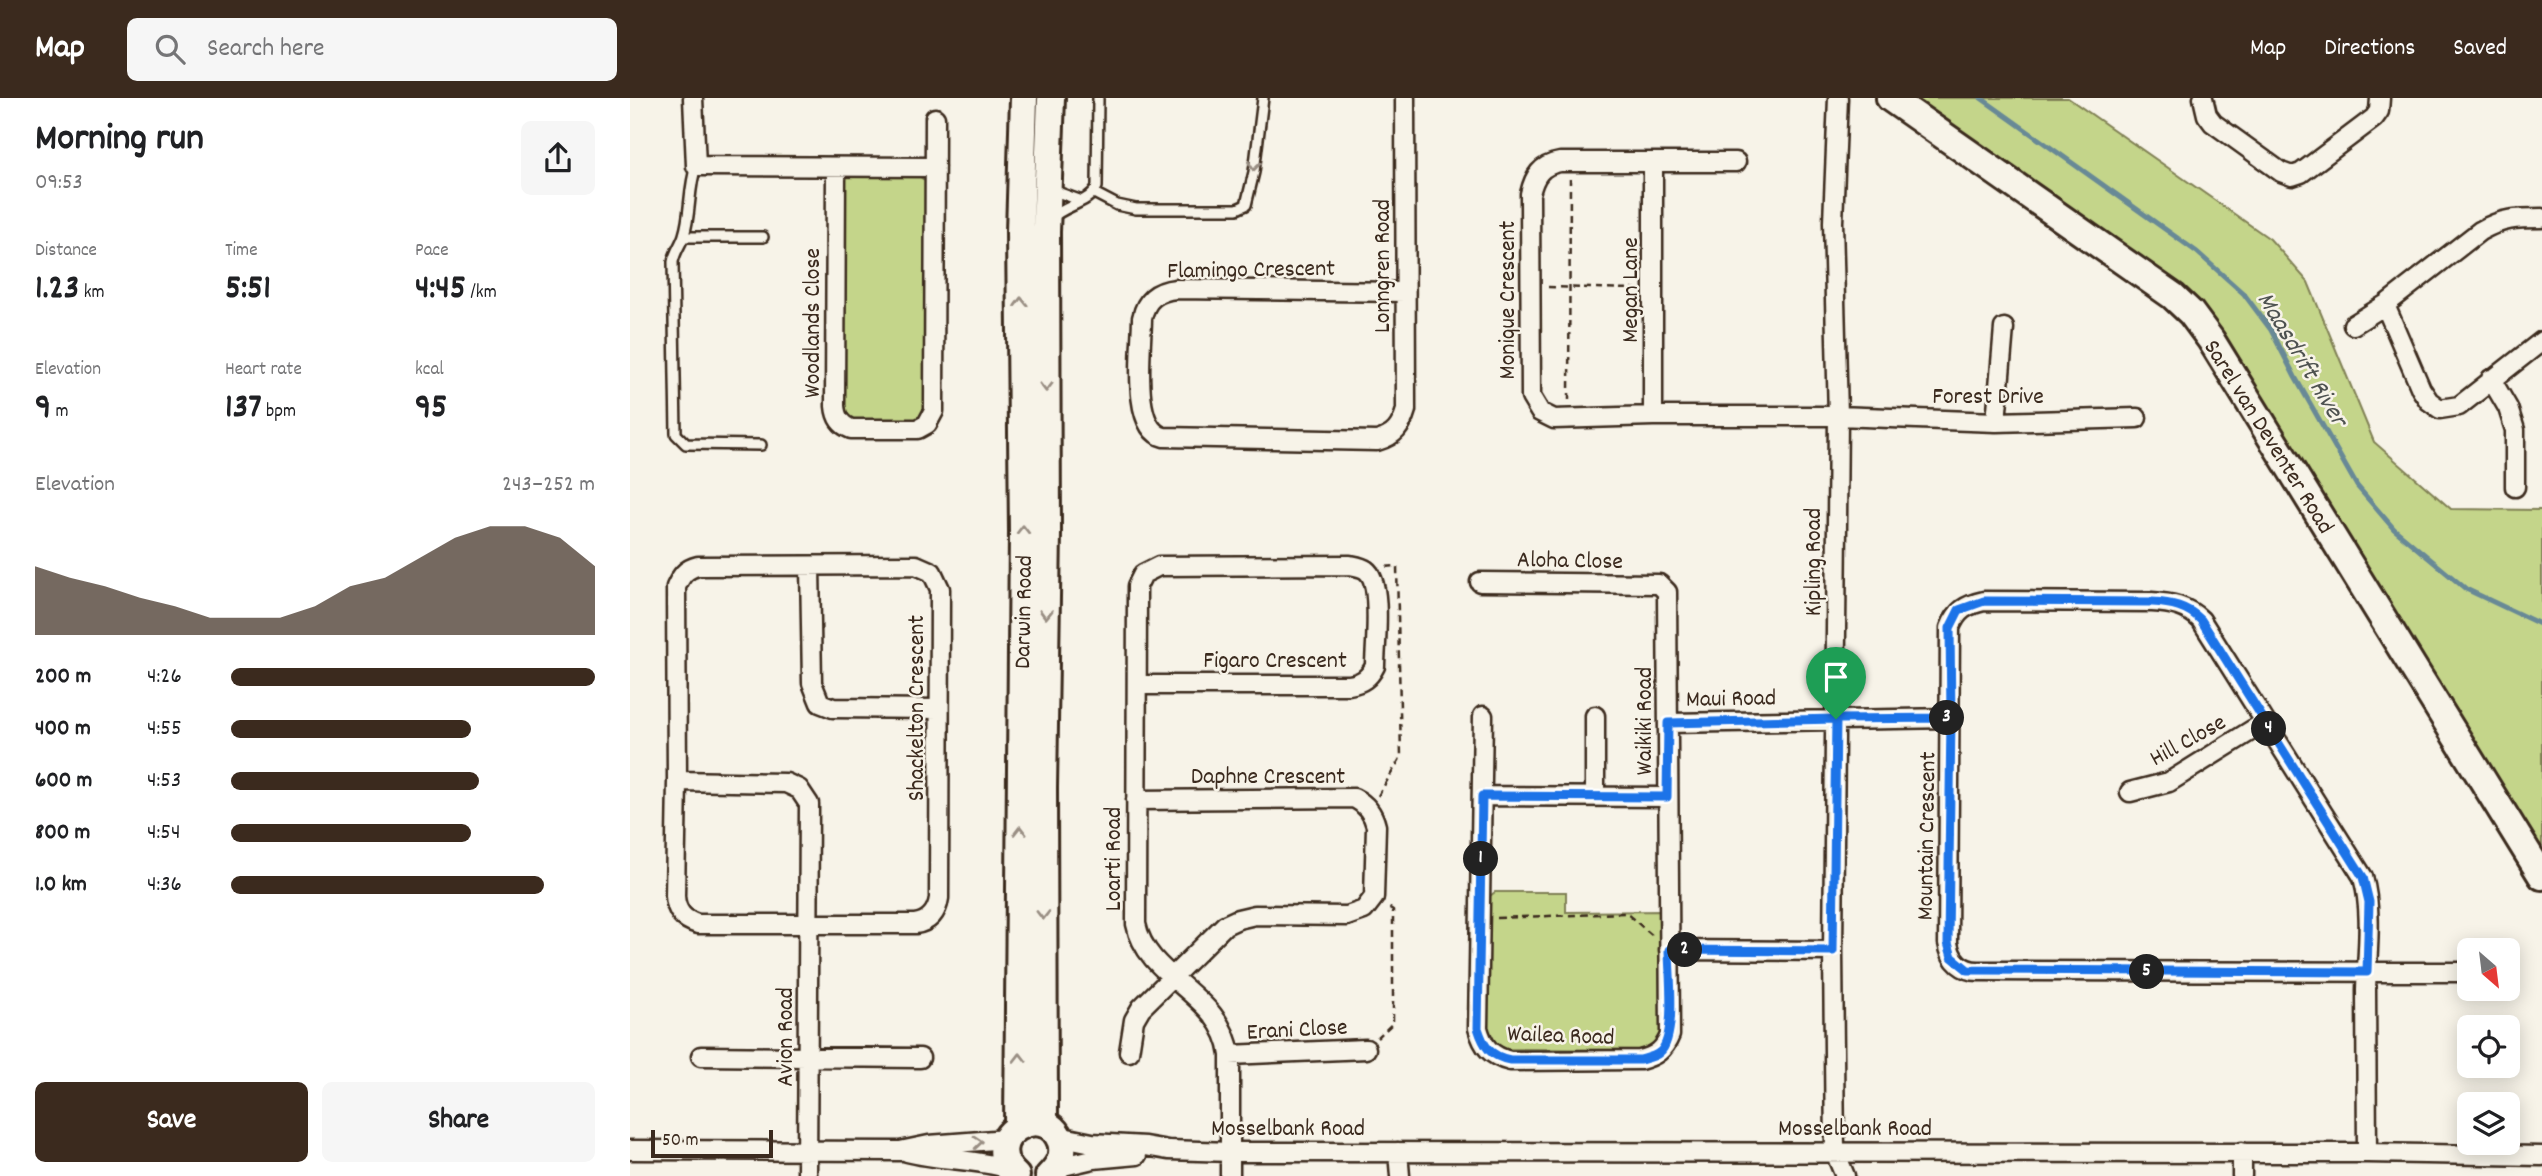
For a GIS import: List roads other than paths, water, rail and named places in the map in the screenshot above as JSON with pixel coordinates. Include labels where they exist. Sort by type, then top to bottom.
[{"type":"street","points":[[693,98],[696,166],[935,167]]},
{"type":"street","name":"Darwin Road","points":[[1024,98],[1020,232],[1032,1131]]},
{"type":"street","name":"Darwin Road","points":[[1032,1131],[1043,788],[1047,533],[1046,232],[1051,98]]},
{"type":"street","name":"Lonngren Road","points":[[1397,431],[1406,410],[1405,98]]},
{"type":"street","name":"Kipling Road","points":[[1835,1152],[1833,951],[1838,416],[1833,222],[1839,98]]},
{"type":"street","name":"Sarel van Deventer Road","points":[[1890,98],[2173,296],[2191,313],[2211,340],[2542,876]]},
{"type":"street","points":[[2203,98],[2207,115],[2213,123],[2281,172],[2292,176],[2301,173],[2365,126],[2378,111],[2380,98]]},
{"type":"street","name":"Woodlands Close","points":[[836,167],[836,412],[841,423],[852,429],[914,430],[927,424],[934,411],[935,118]]},
{"type":"street","name":"Monique Crescent","points":[[1736,162],[1551,163],[1534,178],[1530,194],[1530,286],[1531,397],[1534,405],[1546,416],[1554,418],[1838,416]]},
{"type":"street","name":"Megan Lane","points":[[1653,164],[1653,416]]},
{"type":"street","points":[[2353,325],[2385,305],[2486,228],[2513,218],[2542,219]]},
{"type":"street","name":"Flamingo Crescent","points":[[1397,431],[1388,438],[1377,441],[1158,436],[1148,426],[1141,407],[1142,318],[1144,309],[1156,294],[1176,289],[1405,292]]},
{"type":"street","points":[[2385,305],[2421,389],[2436,407],[2444,410],[2459,406],[2542,341]]},
{"type":"street","points":[[1996,422],[2004,328]]},
{"type":"street","points":[[2491,379],[2513,419],[2515,487]]},
{"type":"street","name":"Forest Drive","points":[[1838,416],[1996,422],[2137,418]]},
{"type":"street","name":"Shackelton Crescent","points":[[916,565],[932,572],[940,589],[939,898],[936,911],[927,920],[915,924],[698,924],[681,915],[675,896],[676,587],[689,568],[698,566],[810,566],[916,565]]},
{"type":"street","name":"Loarti Road","points":[[1230,1176],[1228,1038],[1211,1011],[1173,977],[1146,949],[1138,936],[1135,877],[1137,586],[1143,574],[1159,566],[1350,565],[1365,569]]},
{"type":"street","points":[[810,566],[812,683],[820,703],[833,708],[939,709]]},
{"type":"street","name":"Figaro Crescent","points":[[1137,685],[1359,683],[1371,674],[1375,666],[1376,589],[1372,576],[1365,569]]},
{"type":"street","name":"Aloha Close","points":[[1480,582],[1659,584]]},
{"type":"street","name":"Waikiki Road","points":[[1659,584],[1664,587],[1668,596],[1669,950]]},
{"type":"street","name":"Mountain Crescent","points":[[2367,972],[1974,971],[1962,967],[1952,957],[1948,943],[1950,628],[1959,610],[1984,601],[2152,602],[2172,603],[2193,612],[2201,620],[2363,877],[2369,902],[2367,1153]]},
{"type":"street","name":"Wailea Road","points":[[1483,716],[1478,1028],[1487,1049],[1498,1058],[1510,1060],[1640,1060],[1660,1052],[1670,1035],[1669,950]]},
{"type":"street","points":[[1595,716],[1595,796]]},
{"type":"street","name":"Maui Road","points":[[1668,723],[1951,718]]},
{"type":"street","name":"Hill Close","points":[[2130,792],[2169,782],[2265,722]]},
{"type":"street","name":"Avion Road","points":[[677,781],[786,783],[804,794],[810,810],[807,1176]]},
{"type":"street","points":[[1482,796],[1667,797]]},
{"type":"street","name":"Daphne Crescent","points":[[1136,800],[1353,799],[1363,803],[1369,810],[1376,826],[1374,897],[1364,910],[1347,916],[1255,915],[1238,919],[1225,925],[1173,977]]},
{"type":"street","points":[[1669,950],[1833,951]]},
{"type":"street","points":[[2367,972],[2457,972]]},
{"type":"street","points":[[1129,1052],[1134,1020],[1141,1008],[1173,977]]},
{"type":"street","name":"Erani Close","points":[[1230,1055],[1366,1049]]},
{"type":"street","points":[[701,1056],[920,1058]]},
{"type":"street","points":[[1013,1172],[1004,1156],[1032,1131],[1062,1155],[1052,1174]]},
{"type":"street","name":"Mosselbank Road","points":[[630,1150],[900,1150],[1032,1131],[1093,1143],[1168,1150],[1231,1152],[2367,1153],[2542,1156]]},
{"type":"street","name":"Mosselbank Road","points":[[900,1150],[928,1158],[977,1160],[1013,1172]]},
{"type":"street","name":"Mosselbank Road","points":[[1052,1174],[1093,1159],[1168,1150]]},
{"type":"street","points":[[1398,1152],[1400,1176]]},
{"type":"street","points":[[1835,1152],[1845,1176]]},
{"type":"street","points":[[2242,1153],[2242,1176]]},
{"type":"lane","points":[[1046,232],[1052,217],[1059,211],[1094,193],[1098,176],[1098,98]]},
{"type":"lane","points":[[1094,193],[1117,205],[1136,209],[1237,209],[1246,205],[1254,172],[1263,98]]},
{"type":"lane","points":[[696,166],[688,193],[684,237],[675,252],[673,262],[676,434],[681,441],[690,444],[761,445]]},
{"type":"lane","points":[[1047,178],[1060,193],[1082,201]]},
{"type":"lane","points":[[684,237],[763,237]]},
{"type":"waterway","name":"Maasdrift River","points":[[1981,98],[2197,252],[2244,294],[2271,330],[2357,486],[2394,529],[2466,589],[2542,625]]}]
